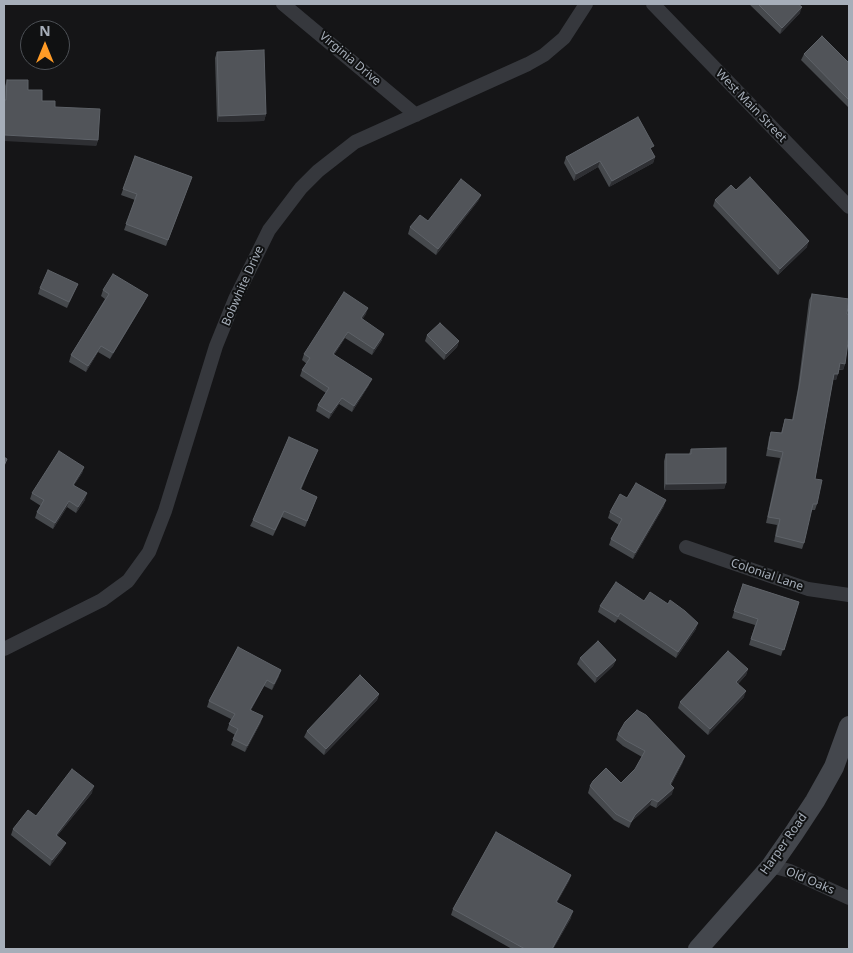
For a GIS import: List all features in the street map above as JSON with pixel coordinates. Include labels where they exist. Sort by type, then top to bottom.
[{"type":"main road","name":"Harper Road","points":[[698,949],[770,866],[815,800],[834,766],[849,726]]},
{"type":"street","name":"Virginia Drive","points":[[283,4],[416,115]]},
{"type":"street","name":"Bobwhite Drive","points":[[4,649],[102,600],[128,581],[149,552],[166,510],[216,346],[243,281],[269,230],[301,188],[336,156],[355,142],[544,55],[564,38],[586,4]]},
{"type":"street","name":"West Main Street","points":[[653,4],[849,207]]},
{"type":"street","name":"Colonial Lane","points":[[686,547],[808,589],[849,595]]},
{"type":"street","name":"Old Oaks","points":[[770,866],[790,872],[849,898]]},
{"type":"building","points":[[758,4],[798,4],[802,7],[782,28]]},
{"type":"building","points":[[822,36],[849,63],[849,100],[804,54]]},
{"type":"building","points":[[264,50],[266,114],[219,116],[217,52]]},
{"type":"building","points":[[7,80],[28,80],[28,90],[42,90],[42,101],[55,101],[55,107],[100,109],[98,140],[4,135],[4,100],[6,100]]},
{"type":"building","points":[[638,117],[654,146],[650,148],[655,157],[612,181],[600,161],[576,174],[566,157]]},
{"type":"building","points":[[135,156],[192,177],[168,240],[126,224],[137,194],[123,189]]},
{"type":"building","points":[[750,177],[809,241],[780,269],[715,200],[731,185],[736,190]]},
{"type":"building","points":[[461,179],[481,195],[438,249],[410,227],[420,215],[428,221]]},
{"type":"building","points":[[48,270],[78,284],[69,302],[40,288]]},
{"type":"building","points":[[113,274],[148,295],[113,353],[101,346],[88,366],[71,355],[109,294],[103,290]]},
{"type":"building","points":[[344,292],[368,308],[361,318],[384,334],[374,349],[348,332],[333,354],[372,379],[354,406],[342,398],[331,413],[318,405],[329,388],[302,370],[310,358],[304,354]]},
{"type":"building","points":[[812,294],[849,299],[847,314],[849,314],[849,335],[845,364],[840,363],[838,374],[834,374],[815,479],[822,480],[817,504],[813,504],[804,543],[776,536],[780,519],[768,517],[783,452],[768,449],[771,432],[782,433],[785,419],[793,420]]},
{"type":"building","points":[[440,323],[459,341],[446,354],[427,335]]},
{"type":"building","points":[[289,437],[318,450],[300,489],[317,497],[307,521],[284,511],[275,530],[253,520]]},
{"type":"building","points":[[726,448],[726,483],[666,484],[666,454],[691,454],[691,449]]},
{"type":"building","points":[[59,451],[84,467],[73,485],[87,493],[78,507],[69,501],[55,523],[37,512],[44,500],[32,493]]},
{"type":"building","points":[[636,483],[666,500],[635,553],[611,539],[622,519],[610,512],[620,494],[627,498]]},
{"type":"building","points":[[616,582],[644,601],[650,592],[668,604],[670,600],[698,623],[678,652],[620,613],[618,617],[600,606]]},
{"type":"building","points":[[743,584],[799,602],[784,650],[751,639],[758,619],[734,611]]},
{"type":"building","points":[[598,641],[616,660],[597,677],[580,658]]},
{"type":"building","points":[[238,647],[281,670],[274,684],[267,680],[250,710],[263,716],[247,746],[233,739],[238,729],[229,724],[235,714],[209,701]]},
{"type":"building","points":[[728,651],[748,669],[736,682],[746,691],[710,729],[680,702]]},
{"type":"building","points":[[360,675],[379,694],[326,749],[307,731]]},
{"type":"building","points":[[637,710],[646,715],[685,756],[670,784],[674,788],[658,802],[652,799],[635,815],[631,822],[616,814],[590,786],[606,768],[621,783],[635,769],[645,751],[618,734],[625,722]]},
{"type":"building","points":[[72,769],[94,786],[56,835],[66,843],[52,860],[13,829],[28,810],[36,816]]},
{"type":"building","points":[[496,832],[571,875],[556,902],[573,911],[552,949],[525,949],[453,909]]}]
